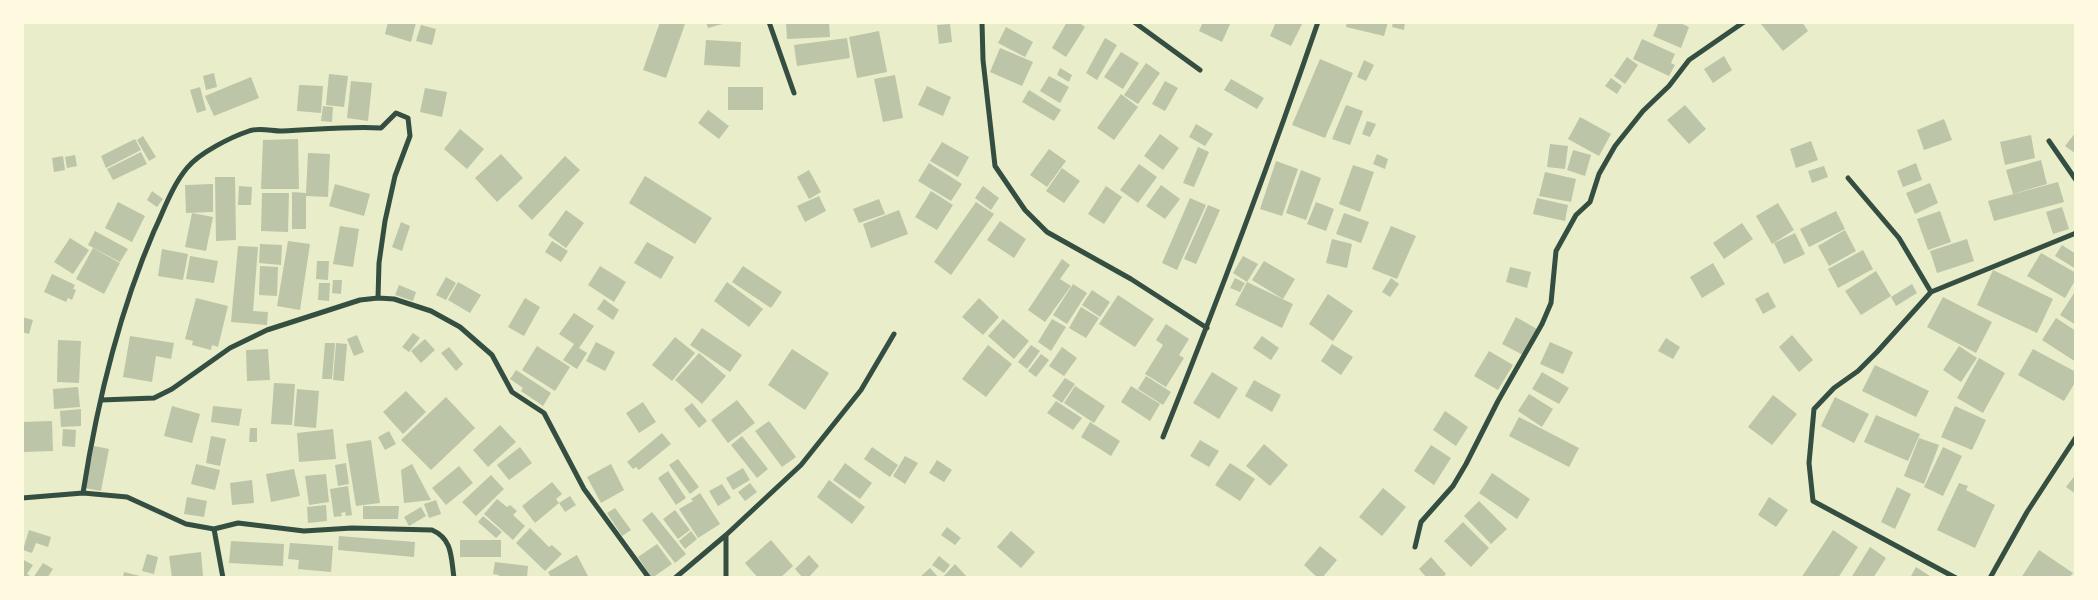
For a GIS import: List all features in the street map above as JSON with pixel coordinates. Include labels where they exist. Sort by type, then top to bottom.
[{"type":"street","points":[[769,22],[794,93]]},
{"type":"street","points":[[982,22],[983,60],[995,166],[1025,210],[1047,232],[1131,279],[1207,328]]},
{"type":"street","points":[[1134,22],[1200,70]]},
{"type":"street","points":[[1163,437],[1207,328],[1280,134],[1318,22]]},
{"type":"street","points":[[1415,547],[1421,522],[1453,486],[1542,324],[1551,303],[1556,251],[1576,215],[1590,202],[1599,174],[1615,146],[1643,111],[1669,86],[1689,60],[1744,22]]},
{"type":"street","points":[[83,493],[91,441],[110,357],[143,257],[169,197],[188,167],[207,152],[250,130],[282,131],[350,126],[380,128],[396,113],[408,118],[410,136],[395,176],[385,221],[379,263],[378,298]]},
{"type":"street","points":[[2049,141],[2076,180]]},
{"type":"street","points":[[1848,178],[1899,238],[1931,292]]},
{"type":"street","points":[[1956,578],[1813,501],[1809,463],[1814,409],[1834,388],[1858,371],[1877,352],[1931,292],[2076,233]]},
{"type":"street","points":[[101,400],[154,398],[172,389],[230,348],[267,330],[360,300],[394,299],[431,311],[460,327],[492,355],[512,392],[544,413],[584,489],[649,578]]},
{"type":"street","points":[[675,578],[726,536],[801,465],[862,390],[894,334]]},
{"type":"street","points":[[1990,578],[2027,512],[2076,437]]},
{"type":"street","points":[[22,498],[83,493],[127,497],[186,524],[214,529],[238,523],[304,531],[352,528],[432,530],[442,534],[449,546],[454,578]]},
{"type":"street","points":[[214,529],[223,578]]},
{"type":"street","points":[[726,536],[726,578]]},
{"type":"building","points":[[388,22],[416,23],[411,42],[385,34]]},
{"type":"building","points":[[660,22],[685,24],[666,78],[643,70]]},
{"type":"building","points":[[706,22],[726,22],[726,23],[708,28]]},
{"type":"building","points":[[786,22],[829,22],[830,37],[787,39]]},
{"type":"building","points":[[1067,22],[1078,22],[1085,27],[1066,57],[1052,48]]},
{"type":"building","points":[[1203,22],[1231,22],[1222,42],[1199,31]]},
{"type":"building","points":[[1276,22],[1303,22],[1291,46],[1270,36]]},
{"type":"building","points":[[1347,22],[1388,22],[1384,36],[1346,27]]},
{"type":"building","points":[[1393,22],[1405,22],[1404,30],[1392,27]]},
{"type":"building","points":[[1659,22],[1678,22],[1689,27],[1681,48],[1653,36]]},
{"type":"building","points":[[1762,22],[1802,22],[1808,31],[1783,51],[1761,24]]},
{"type":"building","points":[[950,24],[952,42],[939,44],[937,25]]},
{"type":"building","points":[[421,25],[436,29],[432,45],[416,41]]},
{"type":"building","points":[[1006,27],[1033,42],[1025,57],[998,43]]},
{"type":"building","points":[[879,31],[887,72],[857,78],[849,37]]},
{"type":"building","points":[[847,38],[850,58],[797,66],[794,45]]},
{"type":"building","points":[[1105,38],[1117,45],[1097,80],[1086,73]]},
{"type":"building","points":[[1642,39],[1675,54],[1671,63],[1675,65],[1669,76],[1633,59]]},
{"type":"building","points":[[706,40],[741,42],[740,67],[704,65]]},
{"type":"building","points":[[1000,48],[1033,62],[1022,86],[990,72]]},
{"type":"building","points":[[1121,52],[1139,63],[1123,89],[1104,77]]},
{"type":"building","points":[[1724,56],[1732,70],[1713,83],[1704,69]]},
{"type":"building","points":[[1627,57],[1638,65],[1625,84],[1614,76]]},
{"type":"building","points":[[1320,59],[1353,73],[1325,138],[1292,125]]},
{"type":"building","points":[[1364,60],[1374,65],[1366,81],[1357,77]]},
{"type":"building","points":[[1146,63],[1160,73],[1138,104],[1124,95]]},
{"type":"building","points":[[1060,68],[1072,75],[1069,82],[1057,75]]},
{"type":"building","points":[[214,73],[217,87],[206,90],[203,76]]},
{"type":"building","points":[[329,74],[348,76],[344,107],[326,105]]},
{"type":"building","points":[[895,75],[903,118],[883,122],[874,79]]},
{"type":"building","points":[[1049,76],[1069,87],[1060,103],[1040,91]]},
{"type":"building","points":[[251,77],[259,98],[214,116],[205,96]]},
{"type":"building","points":[[1611,78],[1622,86],[1617,94],[1605,86]]},
{"type":"building","points":[[1231,79],[1264,98],[1257,109],[1224,90]]},
{"type":"building","points":[[351,81],[372,83],[368,121],[347,118]]},
{"type":"building","points":[[1165,81],[1178,88],[1165,111],[1152,104]]},
{"type":"building","points":[[299,85],[323,86],[321,113],[297,111]]},
{"type":"building","points":[[927,86],[951,97],[943,116],[918,105]]},
{"type":"building","points":[[200,87],[206,110],[197,113],[190,90]]},
{"type":"building","points":[[728,87],[763,87],[763,110],[728,110]]},
{"type":"building","points":[[425,88],[447,92],[442,117],[420,112]]},
{"type":"building","points":[[1029,90],[1061,110],[1054,121],[1022,102]]},
{"type":"building","points":[[1121,94],[1138,107],[1114,140],[1097,128]]},
{"type":"building","points":[[1346,105],[1363,111],[1350,145],[1332,139]]},
{"type":"building","points":[[1685,105],[1706,129],[1689,144],[1667,120]]},
{"type":"building","points":[[323,106],[333,107],[332,122],[321,121]]},
{"type":"building","points":[[708,110],[729,126],[719,139],[698,123]]},
{"type":"building","points":[[1580,117],[1611,134],[1599,156],[1568,139]]},
{"type":"building","points":[[1944,119],[1952,140],[1924,150],[1917,130]]},
{"type":"building","points":[[1367,121],[1376,124],[1370,137],[1362,134]]},
{"type":"building","points":[[1196,124],[1213,134],[1205,146],[1189,137]]},
{"type":"building","points":[[460,129],[484,149],[467,169],[444,149]]},
{"type":"building","points":[[2076,132],[2076,154],[2065,146]]},
{"type":"building","points":[[1160,134],[1179,148],[1163,170],[1144,156]]},
{"type":"building","points":[[2031,135],[2035,158],[2005,165],[2000,142]]},
{"type":"building","points":[[143,136],[156,157],[149,161],[137,140]]},
{"type":"building","points":[[135,139],[141,150],[106,168],[101,156]]},
{"type":"building","points":[[298,139],[299,189],[261,189],[263,140]]},
{"type":"building","points":[[1811,141],[1818,160],[1796,168],[1790,149]]},
{"type":"building","points":[[942,142],[969,157],[958,177],[930,161]]},
{"type":"building","points":[[1550,144],[1568,146],[1565,169],[1547,167]]},
{"type":"building","points":[[1198,147],[1209,152],[1194,187],[1183,183]]},
{"type":"building","points":[[1049,149],[1066,161],[1047,187],[1030,175]]},
{"type":"building","points":[[1573,150],[1591,155],[1585,176],[1567,170]]},
{"type":"building","points":[[141,152],[147,164],[113,180],[107,169]]},
{"type":"building","points":[[308,153],[330,154],[328,197],[306,196],[306,229],[292,229],[292,192],[306,193]]},
{"type":"building","points":[[501,154],[523,178],[497,202],[475,178]]},
{"type":"building","points":[[1377,154],[1388,159],[1385,169],[1373,164]]},
{"type":"building","points":[[75,155],[77,166],[67,168],[65,157]]},
{"type":"building","points":[[63,156],[65,170],[54,172],[52,158]]},
{"type":"building","points":[[565,156],[580,170],[532,220],[518,206]]},
{"type":"building","points":[[2041,160],[2047,184],[2013,194],[2006,170]]},
{"type":"building","points":[[1276,161],[1298,169],[1282,216],[1260,209]]},
{"type":"building","points":[[929,163],[962,184],[951,201],[918,181]]},
{"type":"building","points":[[1916,163],[1922,180],[1903,187],[1897,171]]},
{"type":"building","points":[[1139,164],[1157,177],[1138,203],[1120,190]]},
{"type":"building","points":[[1353,165],[1374,172],[1360,212],[1339,204]]},
{"type":"building","points":[[1824,166],[1828,177],[1812,183],[1808,171]]},
{"type":"building","points":[[1062,168],[1080,181],[1064,203],[1046,191]]},
{"type":"building","points":[[809,170],[821,192],[809,199],[797,177]]},
{"type":"building","points":[[1301,170],[1321,178],[1306,220],[1286,213]]},
{"type":"building","points":[[1545,172],[1576,179],[1571,202],[1539,196]]},
{"type":"building","points":[[645,176],[712,218],[695,244],[629,203]]},
{"type":"building","points":[[215,177],[235,177],[236,240],[216,241]]},
{"type":"building","points":[[2058,182],[2064,202],[1994,221],[1988,201]]},
{"type":"building","points":[[1930,183],[1938,203],[1915,214],[1906,193]]},
{"type":"building","points":[[213,184],[213,212],[186,213],[185,185]]},
{"type":"building","points":[[335,184],[370,194],[364,216],[329,206]]},
{"type":"building","points":[[1161,185],[1180,199],[1165,219],[1146,206]]},
{"type":"building","points":[[239,186],[252,187],[251,205],[238,205]]},
{"type":"building","points":[[983,186],[999,198],[991,210],[975,198]]},
{"type":"building","points":[[1106,186],[1122,197],[1104,224],[1088,214]]},
{"type":"building","points":[[152,191],[163,199],[157,207],[147,200]]},
{"type":"building","points":[[931,191],[953,205],[937,230],[915,217]]},
{"type":"building","points":[[262,193],[289,193],[288,232],[261,231]]},
{"type":"building","points":[[819,196],[826,211],[805,222],[797,206]]},
{"type":"building","points":[[1190,198],[1206,205],[1177,270],[1162,263]]},
{"type":"building","points":[[1537,198],[1568,205],[1565,221],[1533,214]]},
{"type":"building","points":[[879,199],[885,214],[859,223],[853,209]]},
{"type":"building","points":[[118,202],[145,216],[132,242],[105,228]]},
{"type":"building","points":[[976,202],[994,214],[951,275],[934,262]]},
{"type":"building","points":[[1316,202],[1334,209],[1326,231],[1307,224]]},
{"type":"building","points":[[1778,203],[1794,230],[1772,244],[1756,216]]},
{"type":"building","points":[[1208,205],[1220,210],[1196,264],[1184,259]]},
{"type":"building","points":[[2062,207],[2069,229],[2053,234],[2046,212]]},
{"type":"building","points":[[566,210],[584,223],[566,248],[548,235]]},
{"type":"building","points":[[899,210],[908,234],[871,248],[863,224]]},
{"type":"building","points":[[1836,211],[1845,229],[1809,247],[1800,229]]},
{"type":"building","points":[[1940,211],[1951,242],[1928,250],[1917,219]]},
{"type":"building","points":[[192,213],[213,217],[206,251],[185,247]]},
{"type":"building","points":[[1344,213],[1369,222],[1361,243],[1336,234]]},
{"type":"building","points":[[1000,221],[1026,239],[1014,258],[987,240]]},
{"type":"building","points":[[401,222],[410,226],[402,251],[392,247]]},
{"type":"building","points":[[1742,223],[1753,239],[1724,259],[1713,243]]},
{"type":"building","points":[[340,226],[359,229],[353,267],[333,264]]},
{"type":"building","points":[[1391,226],[1416,236],[1397,279],[1372,269]]},
{"type":"building","points":[[1845,230],[1856,251],[1829,266],[1818,246]]},
{"type":"building","points":[[95,231],[128,249],[120,262],[88,245]]},
{"type":"building","points":[[1795,233],[1805,254],[1784,264],[1774,243]]},
{"type":"building","points":[[70,238],[89,250],[73,274],[54,262]]},
{"type":"building","points":[[1332,239],[1352,244],[1347,268],[1326,263]]},
{"type":"building","points":[[1967,239],[1974,261],[1937,273],[1930,251]]},
{"type":"building","points":[[288,241],[310,244],[300,310],[277,306]]},
{"type":"building","points":[[552,241],[568,251],[561,262],[545,252]]},
{"type":"building","points":[[647,242],[674,257],[661,279],[634,263]]},
{"type":"building","points":[[260,244],[282,245],[281,265],[259,263]]},
{"type":"building","points":[[2062,245],[2076,254],[2076,269],[2055,256]]},
{"type":"building","points":[[238,246],[258,247],[253,311],[268,312],[267,325],[231,322]]},
{"type":"building","points":[[93,248],[120,263],[104,294],[76,279]]},
{"type":"building","points":[[162,249],[188,254],[183,280],[158,276]]},
{"type":"building","points":[[1863,250],[1873,269],[1838,288],[1828,269]]},
{"type":"building","points":[[2041,253],[2076,273],[2076,279],[2065,298],[2027,276]]},
{"type":"building","points":[[190,256],[218,261],[214,283],[186,279]]},
{"type":"building","points":[[1243,256],[1258,264],[1247,282],[1233,273]]},
{"type":"building","points":[[1062,259],[1070,265],[1060,279],[1071,286],[1045,322],[1028,310]]},
{"type":"building","points":[[317,261],[329,261],[328,280],[316,279]]},
{"type":"building","points":[[1264,261],[1295,279],[1283,299],[1252,280]]},
{"type":"building","points":[[1713,263],[1725,284],[1702,298],[1690,277]]},
{"type":"building","points":[[260,266],[278,267],[277,296],[259,295]]},
{"type":"building","points":[[600,266],[626,282],[614,302],[588,285]]},
{"type":"building","points":[[743,266],[782,292],[771,308],[732,282]]},
{"type":"building","points":[[1510,267],[1531,272],[1527,288],[1506,282]]},
{"type":"building","points":[[1993,270],[2053,299],[2037,333],[1977,305]]},
{"type":"building","points":[[1876,271],[1891,296],[1861,315],[1845,291]]},
{"type":"building","points":[[52,274],[75,285],[73,289],[76,290],[72,300],[68,298],[66,302],[44,292]]},
{"type":"building","points":[[446,277],[456,283],[446,300],[436,295]]},
{"type":"building","points":[[1235,278],[1245,283],[1240,292],[1230,288]]},
{"type":"building","points":[[1391,278],[1399,284],[1390,297],[1382,292]]},
{"type":"building","points":[[333,280],[342,280],[341,294],[332,293]]},
{"type":"building","points":[[458,282],[481,295],[470,313],[448,300]]},
{"type":"building","points":[[727,282],[763,309],[749,327],[714,301]]},
{"type":"building","points":[[1247,282],[1293,304],[1282,328],[1235,305]]},
{"type":"building","points":[[319,283],[330,283],[329,301],[318,300]]},
{"type":"building","points":[[1073,284],[1087,293],[1067,324],[1053,315]]},
{"type":"building","points":[[1912,284],[1917,293],[1896,306],[1891,297]]},
{"type":"building","points":[[399,285],[416,292],[413,301],[395,295]]},
{"type":"building","points":[[1092,290],[1110,302],[1100,317],[1082,305]]},
{"type":"building","points":[[2076,290],[2076,325],[2060,315]]},
{"type":"building","points":[[1768,292],[1776,307],[1763,314],[1755,299]]},
{"type":"building","points":[[1328,294],[1353,311],[1333,341],[1309,324]]},
{"type":"building","points":[[1118,295],[1154,319],[1135,347],[1099,324]]},
{"type":"building","points":[[1943,297],[1992,322],[1976,353],[1927,327]]},
{"type":"building","points":[[196,298],[228,306],[218,347],[212,345],[211,350],[192,345],[193,341],[185,339]]},
{"type":"building","points":[[525,298],[540,307],[524,336],[508,327]]},
{"type":"building","points":[[979,298],[999,317],[983,335],[962,317]]},
{"type":"building","points":[[604,299],[619,310],[613,320],[597,309]]},
{"type":"building","points":[[1081,307],[1099,318],[1086,338],[1069,328]]},
{"type":"building","points":[[574,313],[594,326],[579,348],[587,353],[577,369],[563,360],[574,344],[559,334]]},
{"type":"building","points":[[22,317],[33,320],[29,334],[22,332]]},
{"type":"building","points":[[1516,317],[1537,329],[1523,355],[1502,344]]},
{"type":"building","points":[[2056,318],[2076,331],[2076,362],[2042,340]]},
{"type":"building","points":[[1003,319],[1029,341],[1014,359],[988,336]]},
{"type":"building","points":[[1052,319],[1066,327],[1051,351],[1038,342]]},
{"type":"building","points":[[1166,324],[1189,339],[1179,355],[1184,358],[1166,387],[1145,374],[1163,345],[1156,340]]},
{"type":"building","points":[[702,328],[742,355],[730,372],[690,345]]},
{"type":"building","points":[[413,333],[420,338],[409,352],[402,347]]},
{"type":"building","points":[[357,335],[364,352],[354,356],[347,339]]},
{"type":"building","points":[[1792,335],[1813,360],[1799,372],[1779,347]]},
{"type":"building","points":[[130,336],[174,343],[171,359],[156,356],[152,382],[123,377]]},
{"type":"building","points":[[1262,336],[1279,348],[1271,360],[1253,348]]},
{"type":"building","points":[[675,337],[695,353],[672,381],[652,365]]},
{"type":"building","points":[[1666,338],[1680,347],[1673,359],[1658,351]]},
{"type":"building","points":[[425,339],[435,350],[421,363],[411,351]]},
{"type":"building","points":[[58,340],[81,341],[79,383],[57,382]]},
{"type":"building","points":[[596,342],[615,352],[605,371],[586,361]]},
{"type":"building","points":[[1550,342],[1573,352],[1563,374],[1540,364]]},
{"type":"building","points":[[325,343],[335,343],[332,379],[322,379]]},
{"type":"building","points":[[336,343],[347,344],[344,381],[333,380]]},
{"type":"building","points":[[1332,344],[1353,357],[1341,375],[1321,361]]},
{"type":"building","points":[[988,345],[1012,364],[986,397],[962,379]]},
{"type":"building","points":[[1031,345],[1040,351],[1027,369],[1018,362]]},
{"type":"building","points":[[537,346],[570,367],[555,391],[522,370]]},
{"type":"building","points":[[1959,346],[1977,358],[1961,382],[1943,370]]},
{"type":"building","points":[[449,347],[463,364],[456,371],[441,353]]},
{"type":"building","points":[[1062,347],[1077,358],[1064,376],[1049,366]]},
{"type":"building","points":[[268,349],[270,380],[247,381],[246,350]]},
{"type":"building","points":[[792,349],[829,373],[805,410],[768,385]]},
{"type":"building","points":[[2033,349],[2076,372],[2076,381],[2064,401],[2018,375]]},
{"type":"building","points":[[1489,351],[1513,365],[1498,390],[1474,376]]},
{"type":"building","points":[[699,353],[726,376],[702,404],[675,380]]},
{"type":"building","points":[[1041,354],[1049,360],[1036,377],[1028,371]]},
{"type":"building","points":[[1979,358],[2005,373],[1983,413],[1957,398]]},
{"type":"building","points":[[1875,365],[1929,391],[1916,417],[1862,391]]},
{"type":"building","points":[[516,370],[551,393],[543,406],[521,391],[523,388],[510,379]]},
{"type":"building","points":[[1212,372],[1238,388],[1219,419],[1193,403]]},
{"type":"building","points":[[1542,372],[1569,388],[1559,404],[1532,389]]},
{"type":"building","points":[[1146,376],[1171,392],[1163,405],[1138,389]]},
{"type":"building","points":[[1065,378],[1075,384],[1062,403],[1052,396]]},
{"type":"building","points":[[1254,380],[1281,395],[1272,412],[1245,396]]},
{"type":"building","points":[[274,383],[295,384],[292,425],[271,424]]},
{"type":"building","points":[[1075,386],[1105,406],[1094,423],[1064,403]]},
{"type":"building","points":[[1131,386],[1160,404],[1150,421],[1121,402]]},
{"type":"building","points":[[78,387],[80,407],[54,409],[53,389]]},
{"type":"building","points":[[297,389],[319,391],[316,428],[294,426]]},
{"type":"building","points":[[406,391],[426,412],[403,434],[383,412]]},
{"type":"building","points":[[1529,394],[1553,409],[1542,427],[1518,411]]},
{"type":"building","points":[[1773,395],[1797,414],[1772,445],[1748,427]]},
{"type":"building","points":[[446,397],[475,428],[431,470],[401,440]]},
{"type":"building","points":[[1835,397],[1869,414],[1854,443],[1821,426]]},
{"type":"building","points":[[737,400],[755,423],[728,443],[711,420]]},
{"type":"building","points":[[1056,401],[1082,418],[1073,430],[1047,413]]},
{"type":"building","points":[[643,402],[656,422],[639,433],[626,413]]},
{"type":"building","points":[[692,403],[707,421],[699,428],[684,409]]},
{"type":"building","points":[[172,406],[200,414],[192,443],[164,436]]},
{"type":"building","points":[[213,406],[242,409],[239,426],[211,422]]},
{"type":"building","points":[[1955,406],[1986,420],[1972,450],[1941,437]]},
{"type":"building","points":[[81,409],[81,426],[61,427],[60,411]]},
{"type":"building","points":[[1445,411],[1468,427],[1456,446],[1433,430]]},
{"type":"building","points":[[1876,415],[1920,434],[1908,461],[1864,442]]},
{"type":"building","points":[[1519,417],[1579,448],[1569,467],[1509,436]]},
{"type":"building","points":[[52,421],[53,451],[22,452],[22,422]]},
{"type":"building","points":[[769,421],[796,457],[782,467],[755,431]]},
{"type":"building","points":[[1090,422],[1120,441],[1111,456],[1081,437]]},
{"type":"building","points":[[500,425],[516,442],[488,467],[473,450]]},
{"type":"building","points":[[250,428],[257,428],[257,442],[249,442]]},
{"type":"building","points":[[63,429],[76,430],[75,447],[62,446]]},
{"type":"building","points":[[333,429],[336,459],[299,462],[297,433]]},
{"type":"building","points":[[389,431],[396,444],[385,450],[378,437]]},
{"type":"building","points":[[662,433],[671,444],[639,470],[636,467],[633,469],[627,462]]},
{"type":"building","points":[[211,436],[226,439],[220,466],[206,463]]},
{"type":"building","points":[[742,436],[768,469],[757,478],[731,445]]},
{"type":"building","points":[[1919,438],[1939,445],[1924,484],[1904,476]]},
{"type":"building","points":[[371,440],[380,503],[356,506],[346,444]]},
{"type":"building","points":[[1200,440],[1219,451],[1209,467],[1190,456]]},
{"type":"building","points":[[1264,444],[1288,465],[1270,486],[1246,466]]},
{"type":"building","points":[[1431,445],[1451,458],[1434,485],[1414,471]]},
{"type":"building","points":[[94,446],[109,449],[101,491],[85,488]]},
{"type":"building","points":[[520,447],[532,463],[509,480],[497,465]]},
{"type":"building","points":[[872,447],[898,465],[890,477],[864,459]]},
{"type":"building","points":[[1943,447],[1962,456],[1943,496],[1924,487]]},
{"type":"building","points":[[905,456],[918,463],[905,484],[893,476]]},
{"type":"building","points":[[678,459],[699,487],[690,494],[669,465]]},
{"type":"building","points":[[937,460],[952,470],[944,482],[929,473]]},
{"type":"building","points":[[346,463],[349,484],[338,486],[335,465]]},
{"type":"building","points":[[845,463],[872,483],[860,499],[833,480]]},
{"type":"building","points":[[1230,463],[1255,479],[1240,501],[1215,485]]},
{"type":"building","points":[[196,464],[220,470],[215,490],[191,484]]},
{"type":"building","points":[[412,464],[431,500],[404,503],[401,470]]},
{"type":"building","points":[[611,464],[624,490],[601,503],[587,477]]},
{"type":"building","points":[[459,466],[473,483],[446,505],[432,488]]},
{"type":"building","points":[[743,468],[750,480],[733,490],[726,478]]},
{"type":"building","points":[[294,469],[300,496],[271,502],[266,474]]},
{"type":"building","points":[[668,471],[686,498],[676,505],[658,478]]},
{"type":"building","points":[[1492,473],[1530,499],[1517,519],[1479,493]]},
{"type":"building","points":[[326,474],[329,502],[309,505],[305,476]]},
{"type":"building","points":[[2076,474],[2076,494],[2066,487]]},
{"type":"building","points":[[491,475],[504,489],[476,516],[462,502]]},
{"type":"building","points":[[252,480],[254,503],[232,505],[230,483]]},
{"type":"building","points":[[829,480],[865,507],[852,524],[817,497]]},
{"type":"building","points":[[552,482],[562,494],[556,499],[559,503],[535,523],[522,506]]},
{"type":"building","points":[[750,483],[757,492],[745,501],[738,492]]},
{"type":"building","points":[[1959,483],[1968,486],[1966,490],[1995,505],[1975,548],[1937,530]]},
{"type":"building","points":[[722,484],[731,498],[718,506],[709,491]]},
{"type":"building","points":[[348,486],[352,515],[346,516],[345,512],[341,513],[342,516],[334,517],[330,489]]},
{"type":"building","points":[[1897,487],[1911,494],[1895,529],[1881,522]]},
{"type":"building","points":[[1383,488],[1406,507],[1382,536],[1359,517]]},
{"type":"building","points":[[700,493],[720,524],[698,538],[679,509],[693,501],[691,499]]},
{"type":"building","points":[[570,496],[576,505],[565,512],[559,503]]},
{"type":"building","points":[[187,497],[207,501],[204,517],[184,514]]},
{"type":"building","points":[[1769,497],[1788,510],[1776,527],[1758,515]]},
{"type":"building","points":[[497,499],[507,507],[510,505],[517,511],[513,515],[525,526],[513,540],[484,514]]},
{"type":"building","points":[[436,500],[441,514],[429,518],[424,504]]},
{"type":"building","points":[[1479,501],[1507,529],[1491,544],[1464,516]]},
{"type":"building","points":[[326,505],[327,521],[308,523],[307,507]]},
{"type":"building","points":[[363,506],[399,506],[398,519],[363,519]]},
{"type":"building","points":[[421,507],[426,516],[409,526],[404,517]]},
{"type":"building","points":[[615,508],[631,530],[622,536],[607,513]]},
{"type":"building","points":[[675,510],[690,530],[678,539],[663,519]]},
{"type":"building","points":[[652,512],[686,554],[675,563],[642,520]]},
{"type":"building","points":[[483,516],[502,532],[496,538],[478,522]]},
{"type":"building","points":[[1463,522],[1489,548],[1471,567],[1444,541]]},
{"type":"building","points":[[947,527],[961,538],[955,545],[941,535]]},
{"type":"building","points":[[530,528],[549,547],[552,545],[562,554],[545,571],[516,543]]},
{"type":"building","points":[[29,530],[51,537],[48,547],[36,543],[32,553],[23,550]]},
{"type":"building","points":[[1833,530],[1858,547],[1838,578],[1801,578]]},
{"type":"building","points":[[691,531],[697,539],[685,549],[679,541]]},
{"type":"building","points":[[1011,531],[1035,552],[1021,568],[997,547]]},
{"type":"building","points":[[339,536],[415,542],[414,557],[338,550]]},
{"type":"building","points":[[460,540],[501,540],[501,557],[460,557]]},
{"type":"building","points":[[771,540],[793,566],[780,578],[758,578],[745,563]]},
{"type":"building","points":[[231,541],[284,544],[283,566],[229,563]]},
{"type":"building","points":[[290,543],[333,546],[331,572],[298,569],[299,560],[288,559]]},
{"type":"building","points":[[657,544],[672,564],[652,578],[638,557]]},
{"type":"building","points":[[1320,546],[1337,560],[1322,578],[1318,578],[1304,565]]},
{"type":"building","points":[[1870,547],[1886,558],[1873,578],[1851,578]]},
{"type":"building","points":[[2039,550],[2073,573],[2069,578],[2021,578]]},
{"type":"building","points":[[201,552],[203,576],[172,578],[169,556]]},
{"type":"building","points":[[147,554],[158,557],[154,574],[142,571]]},
{"type":"building","points":[[577,555],[589,578],[551,578],[548,572]]},
{"type":"building","points":[[809,555],[819,566],[808,578],[803,578],[795,569]]},
{"type":"building","points":[[939,556],[950,565],[944,573],[932,565]]},
{"type":"building","points":[[1431,557],[1446,574],[1442,578],[1427,578],[1419,569]]},
{"type":"building","points":[[22,559],[33,565],[27,574],[33,578],[22,578]]},
{"type":"building","points":[[495,562],[528,566],[527,578],[498,578],[499,575],[493,574]]},
{"type":"building","points":[[43,563],[53,569],[47,578],[33,578]]},
{"type":"building","points":[[955,564],[968,578],[942,578]]},
{"type":"building","points":[[1916,567],[1933,578],[1910,578]]},
{"type":"building","points":[[930,568],[939,578],[919,578]]},
{"type":"building","points":[[124,572],[144,577],[144,578],[123,578]]}]
